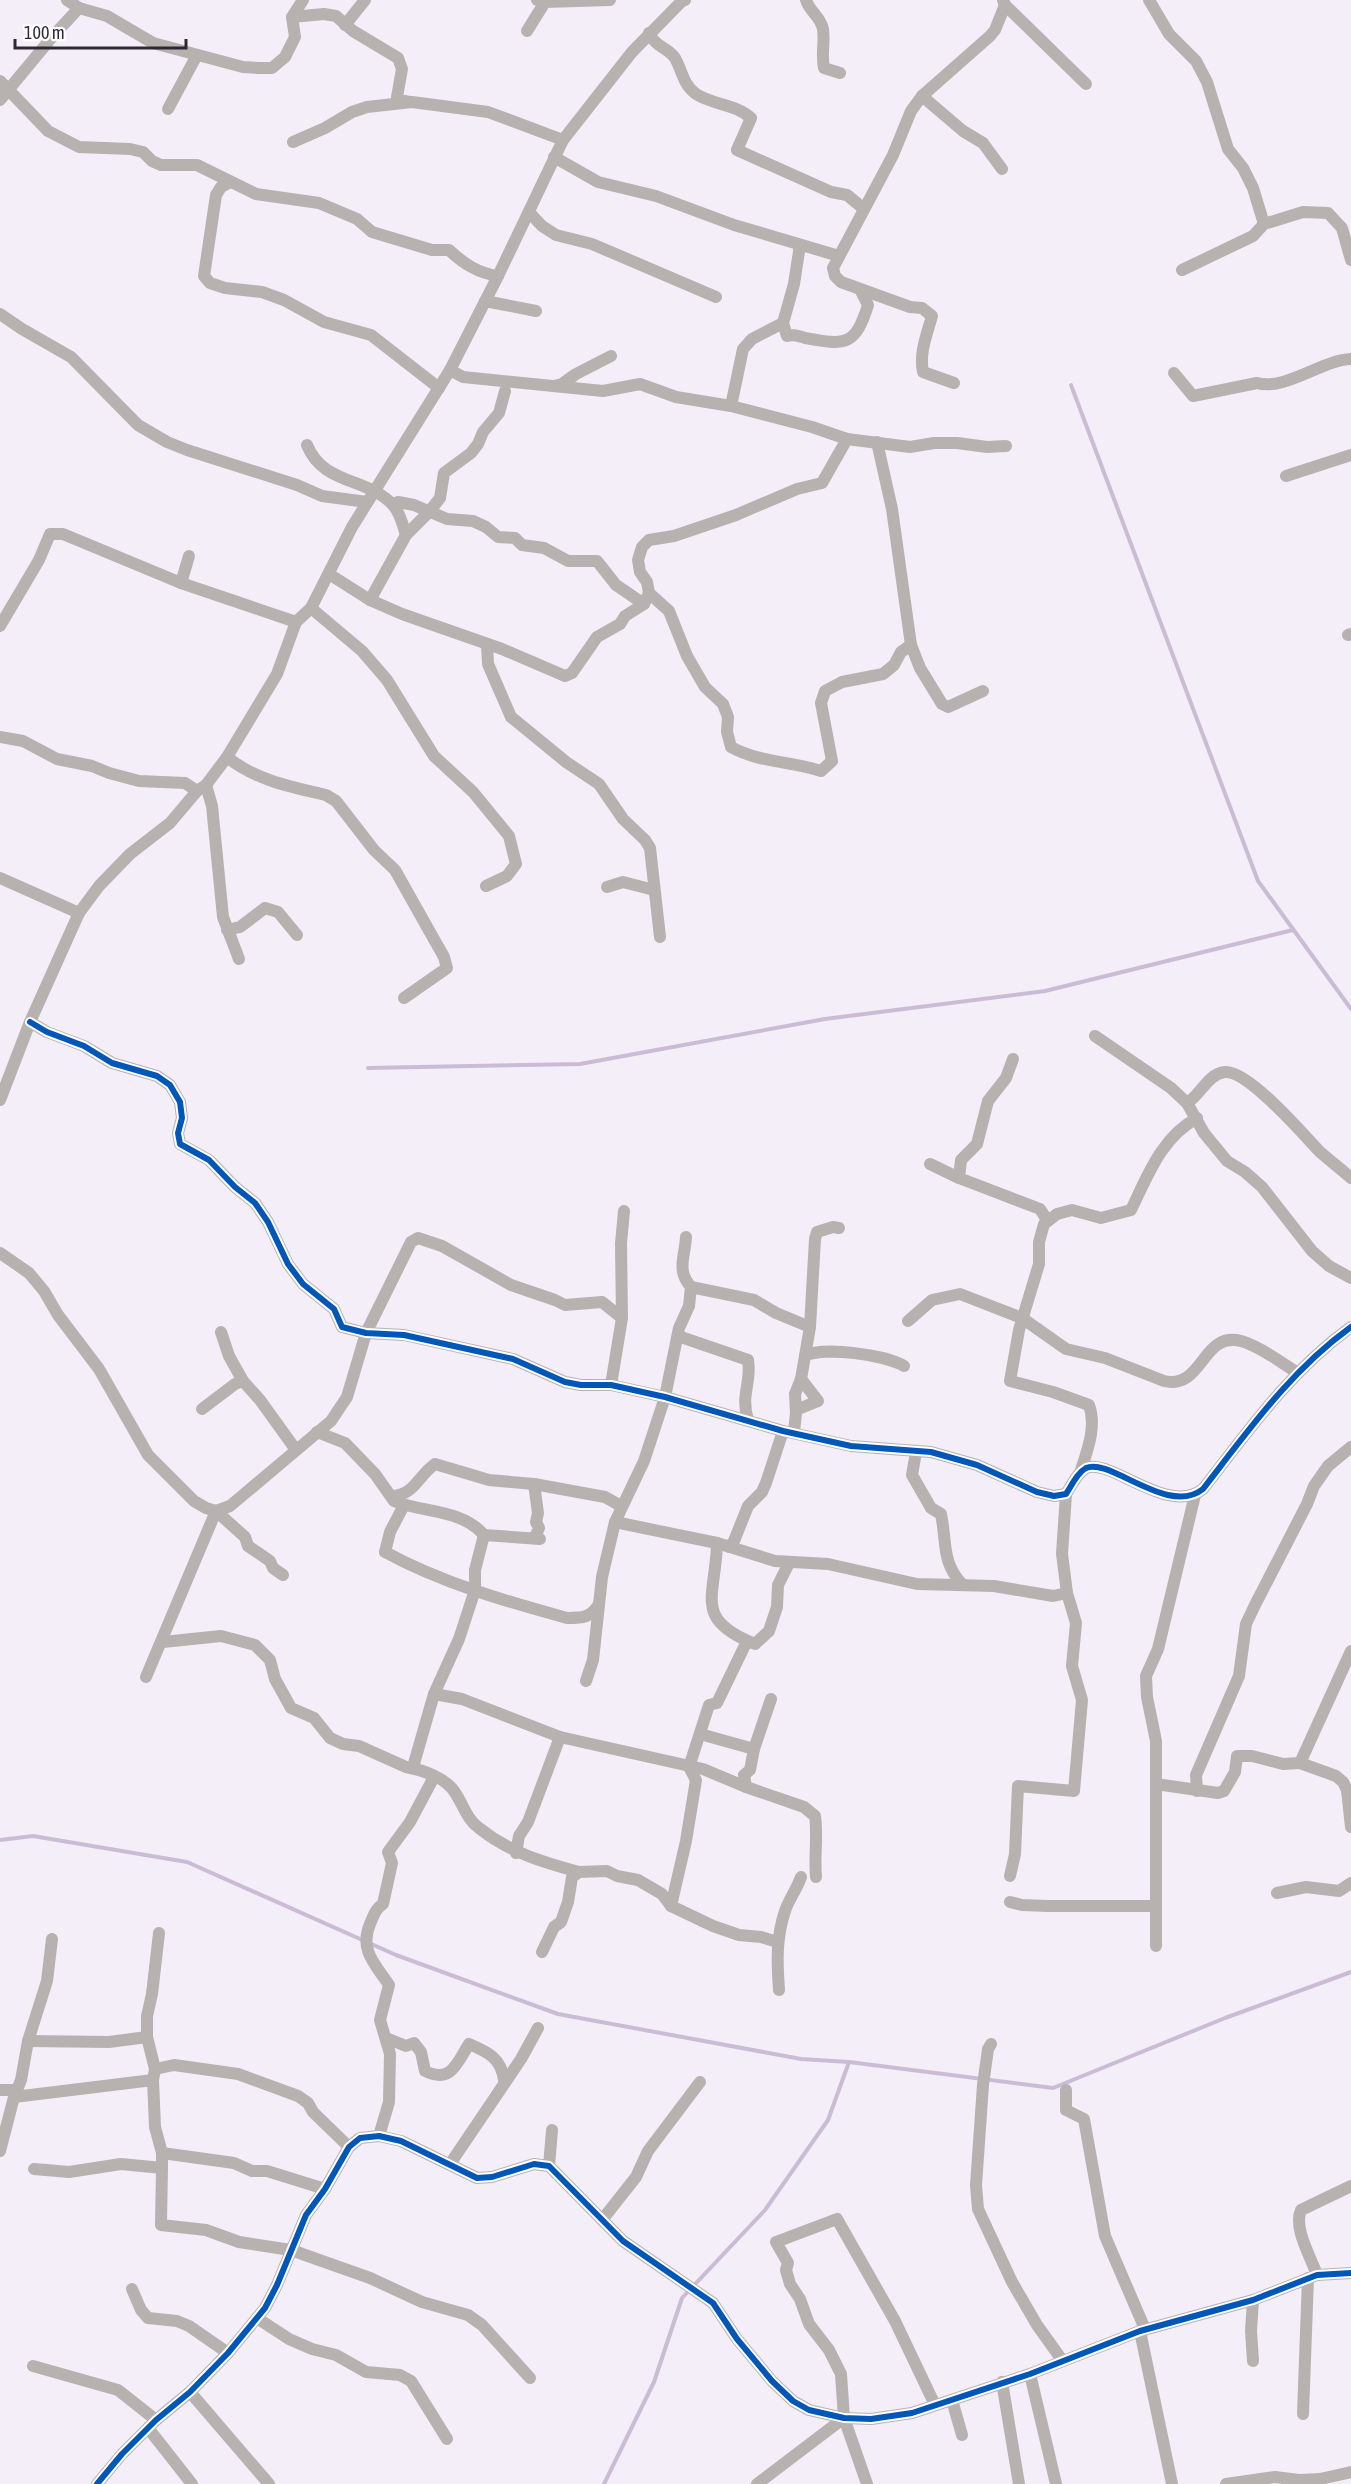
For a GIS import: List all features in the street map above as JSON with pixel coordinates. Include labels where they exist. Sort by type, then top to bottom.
[{"type":"street","points":[[67,0],[80,8],[107,16],[153,43],[243,67],[272,68],[285,57],[295,37],[292,17],[303,0]]},
{"type":"street","points":[[345,24],[365,0]]},
{"type":"street","points":[[527,31],[541,1],[610,0]]},
{"type":"street","points":[[806,0],[807,6],[821,22],[823,30],[821,50],[824,68],[840,73]]},
{"type":"street","points":[[1149,0],[1169,34],[1196,61],[1207,82],[1227,149],[1243,168],[1253,188],[1264,224]]},
{"type":"street","points":[[0,1100],[30,1022],[79,913],[99,885],[130,854],[170,823],[226,757],[277,674],[296,622],[311,608],[370,497],[450,370],[530,212],[563,140],[649,33],[680,1]]},
{"type":"street","points":[[954,383],[923,372],[921,363],[923,350],[932,316],[922,308],[910,307],[841,282],[835,276],[832,268],[893,155],[911,111],[922,96],[990,36],[995,30],[1004,3],[1086,84]]},
{"type":"street","points":[[0,100],[53,36],[80,8]]},
{"type":"street","points":[[292,17],[324,14],[336,16],[398,58],[402,69],[397,97],[399,100],[488,112],[563,140]]},
{"type":"street","points":[[649,33],[654,43],[674,57],[689,87],[696,94],[744,111],[751,118],[737,150],[831,192],[847,195],[864,209]]},
{"type":"street","points":[[168,109],[197,55]]},
{"type":"street","points":[[0,81],[48,131],[79,147],[130,149],[143,152],[152,161],[161,165],[197,165],[256,194],[319,203],[357,219],[372,232],[432,250],[449,250],[460,260],[482,273],[498,276]]},
{"type":"street","points":[[922,96],[983,144],[1002,169]]},
{"type":"street","points":[[293,142],[324,128],[351,112],[412,102]]},
{"type":"street","points":[[555,157],[598,182],[656,196],[734,225],[839,256]]},
{"type":"street","points":[[230,182],[216,195],[214,205],[204,276],[210,283],[225,288],[262,291],[324,322],[371,335],[439,388]]},
{"type":"street","points":[[530,212],[542,226],[556,235],[592,244],[716,297]]},
{"type":"street","points":[[1182,270],[1252,236],[1264,224],[1303,212],[1328,213],[1342,228],[1351,260]]},
{"type":"street","points":[[800,244],[794,284],[783,323],[787,336],[816,338],[828,343],[847,341],[857,334],[868,305],[861,291]]},
{"type":"street","points":[[485,302],[536,311]]},
{"type":"street","points":[[0,314],[21,329],[71,357],[138,425],[167,442],[297,485],[312,493],[370,497]]},
{"type":"street","points":[[731,406],[743,349],[752,339],[783,323]]},
{"type":"street","points":[[552,387],[610,356]]},
{"type":"street","points":[[1174,374],[1193,396],[1257,382],[1263,384],[1289,379],[1338,359],[1351,359]]},
{"type":"street","points":[[450,370],[463,377],[603,391],[640,384],[676,397],[731,406],[813,427],[847,439],[910,447],[934,443],[1006,446]]},
{"type":"street","points":[[370,600],[406,535],[440,498],[444,473],[471,453],[483,432],[499,413],[505,391]]},
{"type":"street","points":[[647,598],[647,582],[640,572],[638,560],[642,547],[649,540],[674,536],[736,515],[797,489],[822,483],[847,439]]},
{"type":"street","points":[[877,442],[892,509],[911,645],[920,668],[942,704],[948,707],[983,691]]},
{"type":"street","points":[[307,445],[321,468],[370,497],[393,505],[406,535]]},
{"type":"street","points":[[1286,476],[1351,455]]},
{"type":"street","points":[[393,505],[398,502],[414,505],[455,521],[473,520],[498,537],[515,538],[522,544],[544,548],[567,561],[597,561],[616,585],[669,610],[687,656],[705,687],[723,704],[728,717],[727,732],[731,747],[769,762],[795,764],[821,771],[832,761],[821,703],[825,691],[842,682],[883,674],[911,645]]},
{"type":"street","points":[[0,626],[39,560],[50,534],[63,534],[181,583],[296,622]]},
{"type":"street","points":[[181,583],[189,556]]},
{"type":"street","points":[[329,574],[370,600],[402,614],[487,644],[565,676],[572,673],[597,637],[620,624],[625,616],[647,598]]},
{"type":"street","points":[[311,608],[362,651],[387,680],[434,756],[473,792],[509,836],[516,864],[507,876],[486,886]]},
{"type":"street","points":[[487,644],[488,664],[511,717],[566,762],[599,784],[624,819],[650,848],[660,937]]},
{"type":"street","points":[[0,736],[23,741],[57,759],[92,766],[139,781],[185,783],[201,788],[212,806],[223,917],[239,959]]},
{"type":"street","points":[[226,757],[243,770],[257,776],[326,795],[336,801],[374,850],[395,870],[444,957],[447,968],[404,998]]},
{"type":"street","points":[[0,878],[79,913]]},
{"type":"street","points":[[607,887],[623,882],[654,890]]},
{"type":"street","points":[[227,930],[240,927],[265,908],[278,912],[297,935]]},
{"type":"street","points":[[30,1022],[47,1032],[84,1046],[112,1063],[157,1076],[170,1085],[180,1102],[182,1118],[178,1133],[180,1144],[209,1160],[235,1187],[255,1203],[268,1222],[288,1264],[303,1284],[334,1309],[342,1327],[366,1333],[404,1335],[513,1359],[565,1382],[581,1385],[611,1385],[665,1397],[851,1446],[931,1452],[977,1465],[1037,1492],[1054,1496],[1066,1494]]},
{"type":"street","points":[[1095,1036],[1171,1088],[1187,1103],[1204,1133],[1227,1161],[1245,1172],[1262,1187],[1312,1251],[1329,1266],[1351,1278]]},
{"type":"street","points":[[959,1178],[961,1160],[977,1144],[988,1101],[1006,1078],[1013,1059]]},
{"type":"street","points":[[1187,1103],[1194,1099],[1206,1083],[1216,1075],[1231,1073],[1247,1082],[1296,1124],[1320,1151],[1351,1178]]},
{"type":"street","points":[[1010,1876],[1015,1854],[1018,1786],[1074,1791],[1082,1700],[1072,1666],[1076,1623],[1067,1593],[1062,1554],[1066,1494],[1080,1473],[1089,1446],[1093,1417],[1089,1405],[1053,1392],[1010,1382],[1022,1318],[1039,1264],[1039,1242],[1047,1220],[1057,1214],[1072,1210],[1101,1218],[1131,1210],[1152,1166],[1169,1138],[1181,1126],[1197,1118]]},
{"type":"street","points":[[930,1164],[959,1178],[1041,1209],[1047,1220]]},
{"type":"street","points":[[611,1385],[622,1318],[621,1243],[624,1211]]},
{"type":"street","points":[[723,1545],[734,1541],[748,1506],[762,1492],[796,1410],[795,1394],[801,1379],[810,1327],[815,1239],[817,1232],[833,1227],[839,1228]]},
{"type":"street","points":[[146,1677],[163,1642],[180,1595],[216,1511],[230,1506],[331,1420],[347,1397],[366,1333],[411,1242],[418,1238],[442,1246],[511,1286],[565,1305],[602,1302],[622,1318]]},
{"type":"street","points":[[687,1238],[686,1251],[681,1263],[685,1281],[691,1287],[754,1300],[776,1313],[810,1327]]},
{"type":"street","points":[[0,1253],[29,1273],[44,1291],[58,1315],[99,1369],[148,1455],[194,1501],[216,1511],[245,1537],[248,1546],[270,1561],[273,1568],[283,1575]]},
{"type":"street","points":[[586,1682],[593,1660],[602,1577],[615,1522],[644,1461],[665,1397],[678,1336],[689,1306],[691,1287]]},
{"type":"street","points":[[908,1321],[932,1300],[960,1294],[1022,1318],[1066,1349],[1105,1358],[1172,1383],[1185,1379],[1200,1367],[1214,1345],[1223,1340],[1238,1341],[1253,1346],[1298,1373]]},
{"type":"street","points":[[1080,1473],[1088,1467],[1099,1467],[1158,1491],[1182,1497],[1195,1495],[1203,1488],[1271,1401],[1326,1345],[1351,1327]]},
{"type":"street","points":[[221,1332],[229,1356],[243,1381],[260,1400],[296,1450]]},
{"type":"street","points":[[678,1336],[748,1360],[750,1371],[744,1393],[744,1407],[748,1420]]},
{"type":"street","points":[[805,1356],[814,1352],[863,1354],[904,1366]]},
{"type":"street","points":[[796,1410],[818,1401],[801,1379]]},
{"type":"street","points":[[202,1409],[235,1384],[243,1381]]},
{"type":"street","points":[[317,1432],[345,1443],[375,1474],[393,1496],[394,1501],[445,1513],[475,1524],[484,1535],[540,1539],[536,1535],[539,1528],[536,1522],[538,1513],[534,1484]]},
{"type":"street","points":[[1197,1791],[1196,1775],[1239,1676],[1246,1624],[1314,1486],[1328,1466],[1351,1447]]},
{"type":"street","points":[[916,1452],[912,1475],[931,1508],[941,1514],[948,1563],[953,1575],[963,1585]]},
{"type":"street","points":[[393,1496],[404,1495],[413,1489],[425,1471],[435,1464],[489,1480],[534,1484],[605,1497],[621,1506]]},
{"type":"street","points":[[1156,1946],[1156,1741],[1147,1697],[1146,1676],[1158,1649],[1195,1495]]},
{"type":"street","points":[[404,1505],[390,1532],[385,1551],[449,1582],[567,1618],[587,1617],[594,1613],[600,1603]]},
{"type":"street","points":[[615,1522],[723,1545],[789,1563],[828,1564],[917,1584],[994,1586],[1053,1596],[1067,1593]]},
{"type":"street","points":[[413,1767],[434,1694],[459,1639],[475,1590],[475,1570],[484,1535]]},
{"type":"street","points":[[723,1545],[712,1611],[724,1628],[755,1644],[769,1631],[777,1607],[778,1585],[789,1563]]},
{"type":"street","points":[[163,1642],[221,1636],[255,1646],[270,1660],[275,1679],[291,1708],[314,1718],[330,1738],[343,1744],[359,1746],[406,1767],[413,1767],[434,1777],[437,1776],[456,1792],[467,1815],[478,1827],[516,1853],[579,1872],[607,1870],[617,1876],[638,1880],[662,1894],[671,1906],[721,1929],[777,1942]]},
{"type":"street","points":[[671,1906],[686,1841],[696,1780],[689,1767],[709,1705],[717,1703],[747,1641]]},
{"type":"street","points":[[1300,1763],[1351,1651]]},
{"type":"street","points":[[434,1694],[462,1699],[560,1737],[703,1769],[804,1807],[815,1816],[818,1832],[816,1877]]},
{"type":"street","points":[[746,1786],[744,1774],[750,1770],[754,1749],[771,1699]]},
{"type":"street","points":[[700,1734],[754,1749]]},
{"type":"street","points":[[516,1853],[519,1836],[528,1822],[560,1737]]},
{"type":"street","points":[[1156,1784],[1218,1793],[1224,1791],[1235,1772],[1237,1756],[1252,1756],[1282,1764],[1300,1763],[1336,1776],[1343,1782],[1347,1790],[1351,1827]]},
{"type":"street","points":[[379,2136],[389,2103],[390,2054],[380,2020],[389,1985],[370,1957],[365,1936],[376,1909],[383,1904],[392,1863],[388,1852],[410,1821],[434,1777]]},
{"type":"street","points":[[543,1952],[554,1927],[561,1922],[568,1902],[572,1877],[579,1872]]},
{"type":"street","points":[[779,1990],[777,1942],[785,1909],[797,1889],[801,1876]]},
{"type":"street","points":[[1277,1893],[1306,1887],[1339,1891],[1351,1883]]},
{"type":"street","points":[[1010,1902],[1048,1906],[1155,1906]]},
{"type":"street","points":[[159,1933],[152,1994],[147,2016],[147,2037],[154,2075],[155,2127],[162,2153],[161,2225],[207,2230],[239,2242],[291,2250],[370,2278],[422,2302],[468,2315],[482,2325],[530,2378]]},
{"type":"street","points":[[0,2151],[28,2041],[47,1981],[52,1939]]},
{"type":"street","points":[[450,2164],[538,2028]]},
{"type":"street","points":[[28,2041],[109,2042],[147,2037]]},
{"type":"street","points":[[386,2038],[406,2046],[414,2043],[421,2052],[425,2071],[435,2076],[444,2076],[454,2069],[469,2044],[486,2049],[502,2069],[504,2080]]},
{"type":"street","points":[[991,2044],[988,2049],[982,2085],[976,2186],[978,2209],[1012,2282],[1037,2325],[1062,2360]]},
{"type":"street","points":[[0,2090],[16,2094],[154,2075],[174,2065],[238,2074],[298,2096],[308,2103],[313,2112],[349,2147]]},
{"type":"street","points":[[602,2220],[636,2177],[648,2151],[700,2082]]},
{"type":"street","points":[[1066,2090],[1066,2110],[1084,2119],[1105,2236],[1143,2330],[1172,2484]]},
{"type":"street","points":[[549,2166],[552,2130]]},
{"type":"street","points":[[98,2483],[152,2424],[190,2392],[228,2354],[257,2318],[277,2285],[306,2215],[325,2189],[349,2147],[360,2138],[379,2136],[401,2141],[477,2178],[492,2177],[534,2164],[549,2166],[623,2241],[713,2303],[737,2339],[772,2381],[793,2401],[808,2410],[844,2418],[871,2419],[912,2413],[1030,2374],[1143,2330],[1253,2300],[1312,2277],[1351,2273]]},
{"type":"street","points":[[162,2153],[234,2163],[252,2171],[267,2171],[325,2189]]},
{"type":"street","points":[[34,2169],[69,2172],[121,2164],[162,2168]]},
{"type":"street","points":[[1303,2414],[1312,2277],[1299,2213],[1351,2186]]},
{"type":"street","points":[[867,2484],[844,2418],[841,2374],[829,2350],[809,2324],[800,2300],[790,2284],[786,2270],[788,2263],[776,2242],[837,2219],[895,2321],[935,2404]]},
{"type":"street","points":[[132,2289],[141,2310],[148,2318],[177,2321],[189,2326],[228,2354]]},
{"type":"street","points":[[1253,2300],[1251,2331],[1253,2361]]},
{"type":"street","points":[[257,2318],[289,2339],[312,2349],[336,2355],[366,2372],[400,2375],[411,2381],[447,2439]]},
{"type":"street","points":[[33,2366],[118,2390],[152,2424],[192,2484]]},
{"type":"street","points":[[1030,2374],[1056,2484]]},
{"type":"street","points":[[1002,2382],[1019,2484]]},
{"type":"street","points":[[190,2392],[269,2484]]},
{"type":"street","points":[[952,2400],[962,2435]]},
{"type":"street","points":[[757,2484],[844,2418]]},
{"type":"street","points":[[1226,2484],[1275,2477],[1299,2480],[1320,2479],[1351,2472]]},
{"type":"waterway","points":[[1071,385],[1258,881],[1351,1009]]},
{"type":"waterway","points":[[368,1068],[580,1064],[825,1019],[1045,991],[1293,930]]},
{"type":"waterway","points":[[0,1840],[33,1836],[187,1862],[396,1955],[558,2014],[801,2059],[849,2062],[1053,2088],[1225,2018],[1351,1972]]},
{"type":"waterway","points":[[604,2484],[654,2382],[682,2298],[765,2210],[828,2120],[849,2062]]},
{"type":"cycle path","points":[[30,1022],[47,1032],[84,1046],[112,1063],[157,1076],[170,1085],[180,1102],[182,1118],[178,1133],[180,1144],[209,1160],[235,1187],[255,1203],[268,1222],[288,1264],[303,1284],[334,1309],[342,1327],[366,1333],[404,1335],[513,1359],[565,1382],[581,1385],[611,1385],[665,1397],[783,1431],[851,1446],[931,1452],[977,1465],[1037,1492],[1054,1496],[1066,1494],[1083,1470],[1096,1467],[1157,1492],[1173,1496],[1189,1496],[1203,1489],[1271,1402],[1309,1362],[1351,1327]]},
{"type":"cycle path","points":[[97,2484],[122,2454],[156,2420],[190,2392],[228,2353],[265,2308],[306,2215],[325,2189],[349,2147],[360,2138],[379,2136],[401,2141],[477,2178],[492,2177],[534,2164],[549,2166],[623,2241],[713,2303],[737,2339],[772,2381],[793,2401],[809,2410],[844,2418],[871,2419],[912,2413],[1030,2374],[1140,2331],[1253,2300],[1317,2275],[1351,2273]]}]
